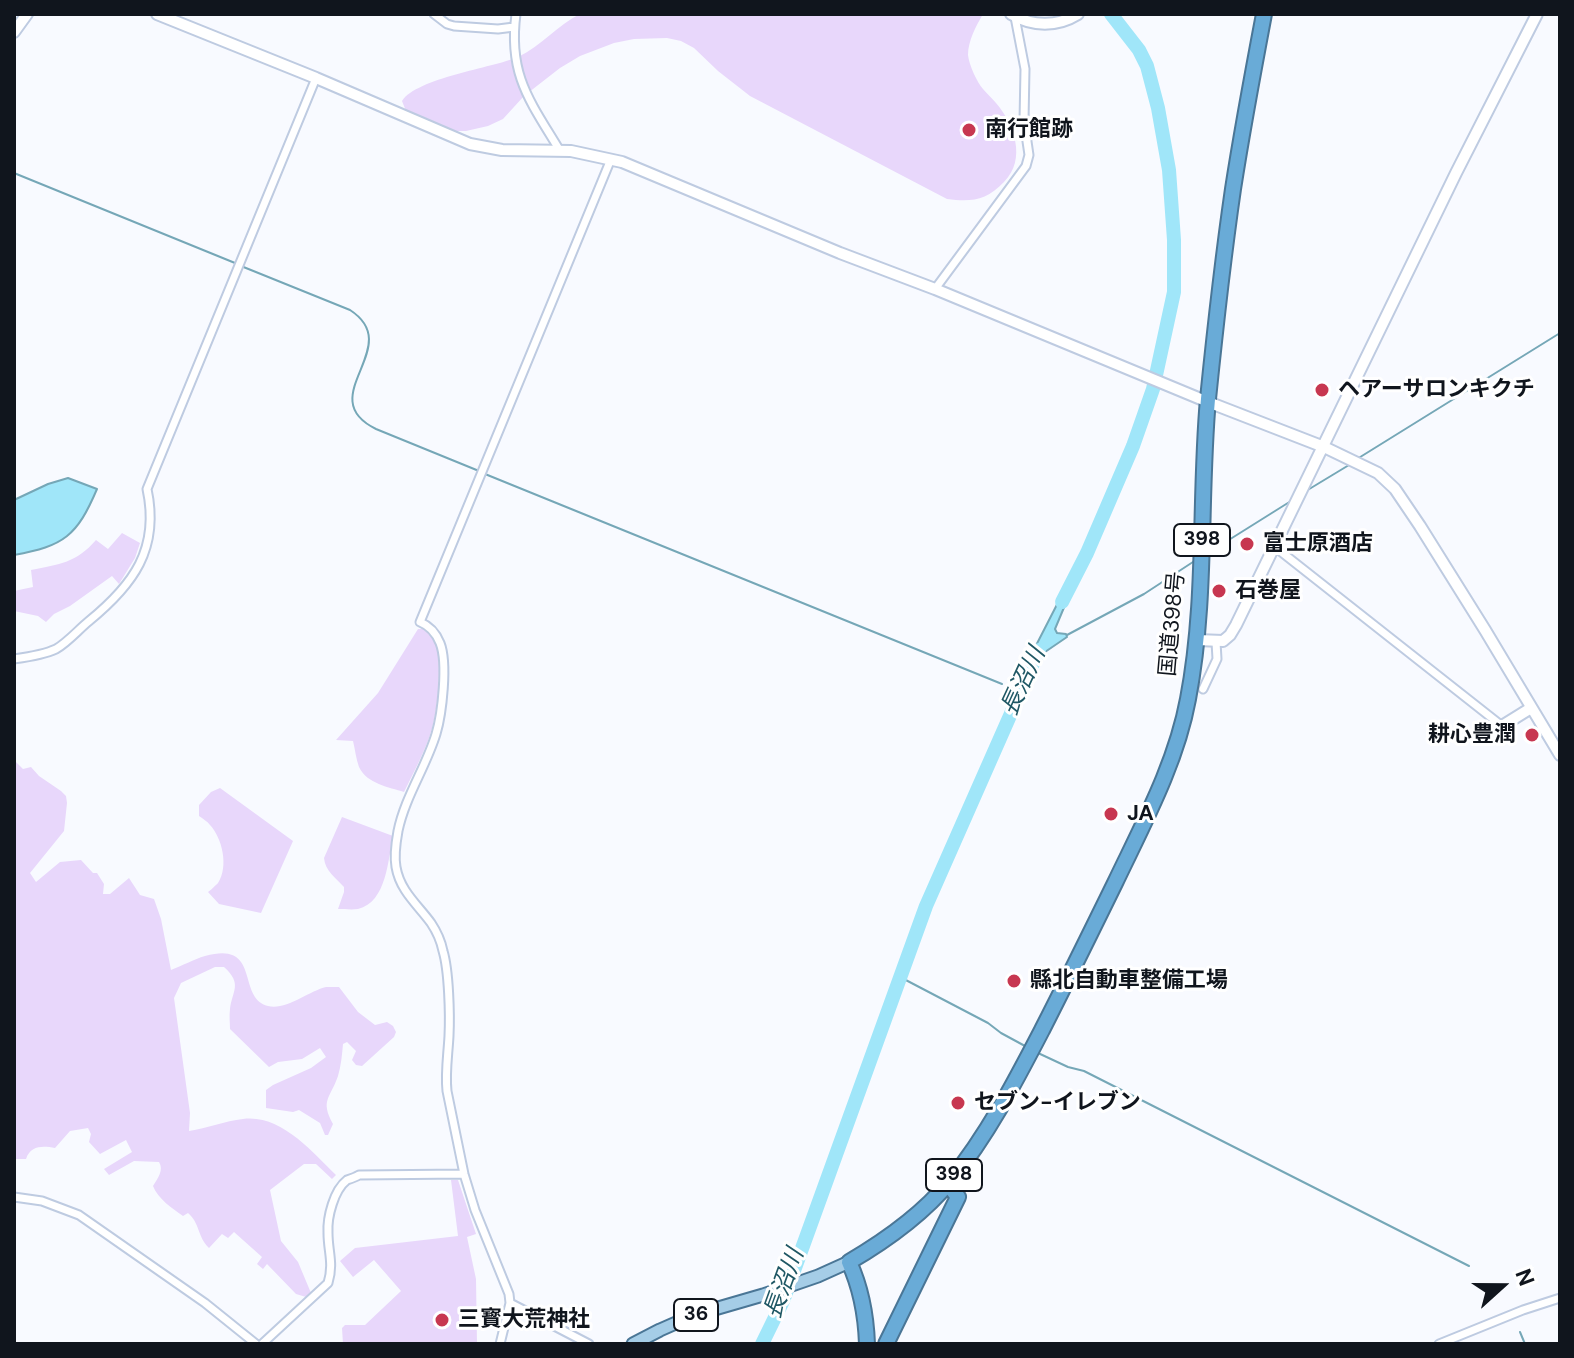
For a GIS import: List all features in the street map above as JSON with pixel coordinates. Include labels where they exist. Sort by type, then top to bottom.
[{"type":"highway","name":"国道398号","points":[[849,1262],[926,1206],[948,1184],[985,1132],[1027,1059],[1091,933],[1161,783],[1179,733],[1188,702],[1197,640],[1208,402],[1233,191],[1264,14]]},
{"type":"highway","name":"398","points":[[886,1344],[958,1197],[948,1184]]},
{"type":"highway","points":[[849,1262],[865,1311],[867,1344]]},
{"type":"main road","name":"36","points":[[633,1344],[694,1315],[763,1295],[849,1262]]},
{"type":"street","points":[[14,32],[27,14]]},
{"type":"street","points":[[157,14],[470,144],[502,150],[582,153],[631,166],[1324,447],[1378,473],[1402,499],[1560,755]]},
{"type":"street","points":[[434,14],[454,26],[514,27]]},
{"type":"street","points":[[516,14],[514,27],[518,68],[524,91],[560,151]]},
{"type":"street","points":[[1013,15],[1024,21],[1047,24],[1078,14]]},
{"type":"street","points":[[1197,640],[1223,641],[1230,635],[1537,14]]},
{"type":"street","points":[[935,289],[1026,166],[1029,155],[1024,121],[1025,69],[1013,15]]},
{"type":"street","points":[[14,659],[56,648],[109,605],[125,588],[142,559],[152,511],[147,489],[316,78]]},
{"type":"street","points":[[500,1344],[510,1303],[505,1280],[475,1210],[464,1174],[446,1080],[449,1014],[445,956],[432,924],[400,883],[395,865],[399,826],[435,737],[442,699],[442,648],[434,632],[420,622],[611,159]]},
{"type":"street","points":[[1275,547],[1502,726],[1531,708]]},
{"type":"street","points":[[1203,689],[1217,659],[1216,642]]},
{"type":"street","points":[[262,1344],[328,1283],[332,1270],[328,1221],[340,1187],[348,1180],[359,1175],[464,1174]]},
{"type":"street","points":[[14,1197],[42,1201],[79,1215],[205,1303],[256,1344]]},
{"type":"street","points":[[1439,1344],[1560,1298]]},
{"type":"street","points":[[510,1303],[589,1344]]},
{"type":"shaded area","points":[[580,14],[983,14],[971,39],[969,59],[981,86],[1002,111],[1013,131],[1015,163],[1004,182],[984,197],[947,199],[750,96],[694,48],[667,38],[614,43],[580,56],[524,96],[503,119],[488,126],[451,131],[413,121],[406,111],[402,101],[410,93],[438,80],[518,57]]},
{"type":"shaded area","points":[[122,533],[140,543],[119,584],[112,576],[46,622],[38,616],[14,611],[14,591],[33,587],[31,570],[74,558],[96,540],[108,549]]},
{"type":"shaded area","points":[[418,629],[428,633],[436,646],[438,692],[430,735],[404,792],[367,777],[359,767],[353,741],[336,740],[378,693]]},
{"type":"shaded area","points":[[14,760],[23,769],[31,767],[66,796],[64,831],[30,873],[36,882],[60,862],[81,860],[93,873],[97,873],[104,884],[103,894],[110,894],[129,878],[140,895],[154,899],[171,970],[205,956],[223,953],[234,956],[242,963],[253,993],[258,1001],[268,1006],[282,1006],[319,989],[339,987],[358,1012],[375,1025],[387,1022],[393,1026],[396,1032],[394,1037],[362,1066],[352,1060],[356,1051],[347,1042],[343,1044],[339,1072],[327,1104],[333,1124],[328,1135],[325,1135],[320,1123],[299,1110],[266,1108],[266,1090],[311,1068],[326,1057],[320,1048],[302,1059],[278,1062],[269,1067],[230,1029],[235,983],[224,967],[215,967],[181,983],[174,998],[190,1113],[189,1131],[243,1119],[270,1122],[295,1136],[336,1175],[332,1179],[316,1164],[304,1164],[270,1190],[281,1241],[298,1262],[311,1293],[306,1297],[296,1294],[267,1264],[263,1269],[257,1264],[262,1257],[234,1232],[228,1238],[222,1234],[209,1248],[192,1217],[188,1213],[183,1216],[155,1191],[153,1186],[161,1171],[159,1162],[134,1161],[109,1175],[104,1169],[132,1152],[126,1140],[100,1154],[89,1142],[91,1134],[88,1128],[70,1131],[55,1148],[38,1148],[31,1151],[26,1159],[14,1159]]},
{"type":"shaded area","points":[[220,788],[293,841],[261,913],[219,904],[208,892],[218,883],[223,861],[221,845],[208,822],[199,816],[199,805],[211,792]]},
{"type":"shaded area","points":[[342,817],[393,836],[380,889],[368,905],[358,909],[338,909],[344,887],[329,871],[324,858]]},
{"type":"shaded area","points":[[451,1180],[458,1180],[476,1234],[467,1237],[476,1279],[477,1344],[343,1344],[342,1328],[345,1325],[365,1325],[401,1291],[374,1260],[353,1277],[340,1261],[355,1248],[458,1236]]},
{"type":"water","points":[[68,478],[97,489],[83,518],[57,543],[14,555],[14,500]]},
{"type":"water","points":[[1068,583],[1073,586],[1055,629],[1067,637],[1045,652],[1036,667],[1027,663]]},
{"type":"waterway","name":"長沼川","points":[[1062,602],[1087,553],[1133,446],[1153,389],[1174,292],[1169,170],[1158,108],[1147,66],[1139,50],[1111,14]]},
{"type":"waterway","points":[[14,173],[235,263]]},
{"type":"waterway","points":[[241,266],[350,310],[365,324],[369,340],[354,387],[353,402],[359,416],[376,429],[479,471]]},
{"type":"waterway","points":[[1357,459],[1560,333]]},
{"type":"waterway","points":[[1306,491],[1349,465]]},
{"type":"waterway","points":[[485,474],[1002,684]]},
{"type":"waterway","points":[[1208,553],[1291,501]]},
{"type":"waterway","points":[[1067,635],[1144,594],[1196,560]]},
{"type":"waterway","name":"長沼川","points":[[762,1344],[783,1301],[926,906],[1039,650]]},
{"type":"waterway","name":"長沼川","points":[[1013,688],[1020,690]]},
{"type":"waterway","points":[[900,977],[1025,1046]]},
{"type":"waterway","points":[[1038,1053],[1084,1071],[1469,1266]]},
{"type":"waterway","points":[[1520,1332],[1525,1344]]},
{"type":"place","name":"南行館跡","points":[[969,130]]},
{"type":"place","name":"ヘアーサロンキクチ","points":[[1322,390]]},
{"type":"place","name":"富士原酒店","points":[[1247,544]]},
{"type":"place","name":"石巻屋","points":[[1219,591]]},
{"type":"place","name":"耕心豊潤","points":[[1532,735]]},
{"type":"place","name":"JA","points":[[1111,814]]},
{"type":"place","name":"縣北自動車整備工場","points":[[1014,981]]},
{"type":"place","name":"セブン-イレブン","points":[[958,1103]]},
{"type":"place","name":"三寳大荒神社","points":[[442,1320]]}]
